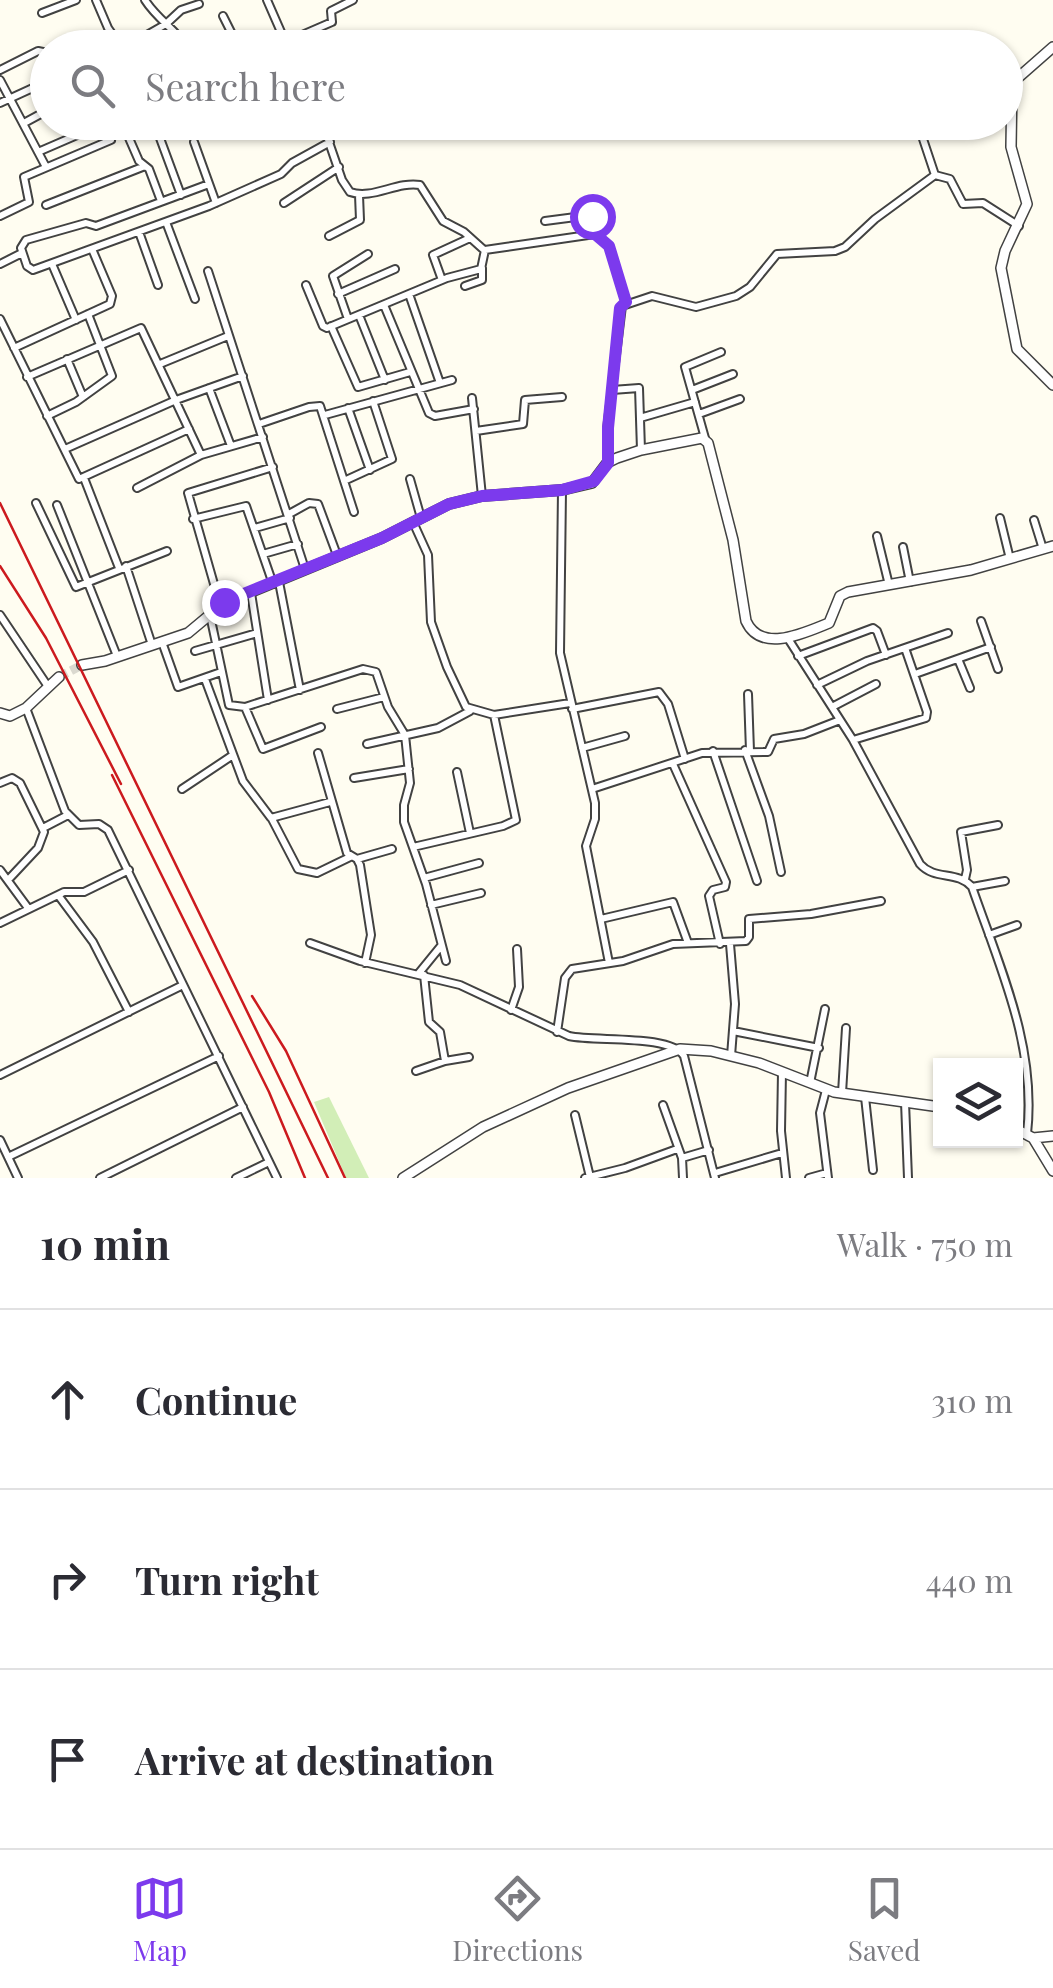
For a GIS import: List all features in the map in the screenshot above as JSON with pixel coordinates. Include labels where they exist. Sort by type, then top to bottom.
[{"type":"street","points":[[42,12],[76,0]]},
{"type":"street","points":[[96,0],[110,30]]},
{"type":"street","points":[[145,0],[172,30]]},
{"type":"street","points":[[267,0],[280,30]]},
{"type":"street","points":[[316,30],[332,22],[331,11],[340,3],[354,0]]},
{"type":"street","points":[[155,30],[180,10],[199,4]]},
{"type":"street","points":[[223,16],[230,30]]},
{"type":"street","points":[[1023,73],[1053,47]]},
{"type":"street","points":[[0,70],[30,55]]},
{"type":"street","points":[[0,80],[30,136]]},
{"type":"street","points":[[0,102],[30,89]]},
{"type":"street","points":[[24,124],[30,120]]},
{"type":"street","points":[[32,140],[46,167]]},
{"type":"street","points":[[38,152],[66,140]]},
{"type":"street","points":[[0,216],[29,202],[24,177],[109,140]]},
{"type":"street","points":[[130,140],[161,201]]},
{"type":"street","points":[[161,140],[182,195]]},
{"type":"street","points":[[923,140],[935,175]]},
{"type":"street","points":[[1010,140],[1026,199],[1001,268],[1015,343],[1053,385]]},
{"type":"street","points":[[194,142],[216,203]]},
{"type":"street","points":[[209,184],[96,226],[86,223],[26,240],[22,243],[22,254],[30,269],[52,264],[216,203],[281,174],[330,142],[346,187],[358,195],[416,184],[424,188],[443,221],[484,250],[595,234]]},
{"type":"street","points":[[46,205],[146,166]]},
{"type":"street","points":[[284,203],[339,168]]},
{"type":"street","points":[[935,175],[950,180],[962,204],[983,203],[1019,226]]},
{"type":"street","points":[[608,463],[620,308],[626,302],[657,296],[696,307],[736,296],[756,280],[773,255],[840,250],[874,218],[935,175]]},
{"type":"street","points":[[329,236],[360,220],[358,195]]},
{"type":"street","points":[[545,222],[591,215],[595,234],[609,246],[626,302]]},
{"type":"street","points":[[166,222],[195,300]]},
{"type":"street","points":[[138,232],[158,284]]},
{"type":"street","points":[[442,280],[434,255],[470,238]]},
{"type":"street","points":[[14,348],[110,304],[112,300],[92,249]]},
{"type":"street","points":[[0,250],[3,263],[22,254]]},
{"type":"street","points":[[465,286],[482,280],[484,250]]},
{"type":"street","points":[[348,319],[333,276],[368,254]]},
{"type":"street","points":[[52,264],[76,320]]},
{"type":"street","points":[[306,286],[323,326],[331,326],[442,280],[482,268]]},
{"type":"street","points":[[338,294],[396,269]]},
{"type":"street","points":[[208,271],[305,569]]},
{"type":"street","points":[[409,294],[440,383]]},
{"type":"street","points":[[384,304],[410,372],[432,415],[474,410]]},
{"type":"street","points":[[47,416],[83,398],[112,376],[88,314]]},
{"type":"street","points":[[359,315],[386,380]]},
{"type":"street","points":[[0,319],[76,477],[84,478],[189,429]]},
{"type":"street","points":[[331,326],[358,386],[410,372]]},
{"type":"street","points":[[27,377],[141,328],[201,455]]},
{"type":"street","points":[[160,364],[228,336]]},
{"type":"street","points":[[720,352],[686,365],[734,540],[749,627],[764,639],[787,637],[829,622],[843,594],[910,582],[1048,547],[1034,520]]},
{"type":"street","points":[[67,359],[83,398]]},
{"type":"street","points":[[692,390],[733,374]]},
{"type":"street","points":[[65,449],[176,400],[243,376]]},
{"type":"street","points":[[324,415],[452,380]]},
{"type":"street","points":[[209,388],[231,446]]},
{"type":"street","points":[[612,390],[639,388],[641,450]]},
{"type":"street","points":[[476,431],[522,424],[525,400],[562,397]]},
{"type":"street","points":[[472,398],[482,496]]},
{"type":"street","points":[[699,414],[740,399]]},
{"type":"street","points":[[344,481],[392,460],[373,401]]},
{"type":"street","points":[[640,418],[695,402]]},
{"type":"street","points":[[258,424],[317,405],[324,415],[354,512]]},
{"type":"street","points":[[348,408],[370,470]]},
{"type":"street","points":[[137,488],[201,455],[263,437]]},
{"type":"street","points":[[82,665],[188,633],[220,605],[449,504],[482,496],[562,490],[594,481],[608,463],[641,450],[705,438]]},
{"type":"street","points":[[220,605],[187,495],[273,467]]},
{"type":"street","points":[[84,478],[178,687],[222,672]]},
{"type":"street","points":[[410,479],[428,555],[431,622],[447,667],[470,710]]},
{"type":"street","points":[[562,490],[559,629],[571,706],[596,812],[586,846],[610,963]]},
{"type":"street","points":[[256,528],[315,502],[322,510],[337,555]]},
{"type":"street","points":[[36,503],[76,587],[167,550]]},
{"type":"street","points":[[193,519],[243,504],[252,514],[276,583],[300,690]]},
{"type":"street","points":[[57,505],[117,656]]},
{"type":"street","points":[[1000,518],[1010,558]]},
{"type":"street","points":[[877,536],[889,585]]},
{"type":"street","points":[[263,554],[298,544]]},
{"type":"street","points":[[903,547],[910,582]]},
{"type":"street","points":[[252,593],[268,700]]},
{"type":"street","points":[[0,614],[46,685]]},
{"type":"street","points":[[209,614],[229,705],[245,707],[371,669],[378,676],[384,697],[405,735],[410,783],[403,814],[446,961]]},
{"type":"street","points":[[982,621],[998,669]]},
{"type":"street","points":[[798,656],[873,628],[886,655]]},
{"type":"street","points":[[195,651],[258,633]]},
{"type":"street","points":[[817,686],[852,667],[948,633]]},
{"type":"street","points":[[787,637],[853,740],[920,864],[930,874],[965,880],[972,887],[1025,1047],[1030,1137]]},
{"type":"street","points":[[914,674],[991,647]]},
{"type":"street","points":[[853,740],[926,718],[905,648]]},
{"type":"street","points":[[958,659],[970,688]]},
{"type":"street","points":[[0,712],[10,716],[26,708],[46,685],[59,677]]},
{"type":"street","points":[[206,678],[243,781],[271,818],[298,869],[317,872],[392,849]]},
{"type":"street","points":[[832,708],[876,684]]},
{"type":"street","points":[[367,744],[438,728],[470,710],[494,715],[659,692],[668,704],[685,759]]},
{"type":"street","points":[[748,694],[748,750],[769,816],[781,872]]},
{"type":"street","points":[[337,710],[384,697]]},
{"type":"street","points":[[245,707],[263,750],[321,727]]},
{"type":"street","points":[[26,708],[68,816],[80,825],[104,825],[129,870],[277,1178]]},
{"type":"street","points":[[412,847],[514,823],[517,817],[494,715]]},
{"type":"street","points":[[592,790],[713,751],[768,752],[774,739],[804,734],[840,720]]},
{"type":"street","points":[[582,748],[625,736]]},
{"type":"street","points":[[713,751],[757,881]]},
{"type":"street","points":[[318,753],[346,853],[354,858],[372,935],[365,962]]},
{"type":"street","points":[[182,790],[233,755]]},
{"type":"street","points":[[673,764],[726,882],[725,887],[708,896],[720,944]]},
{"type":"street","points":[[354,778],[408,769]]},
{"type":"street","points":[[457,772],[470,834]]},
{"type":"street","points":[[0,782],[12,778],[20,783],[43,837],[38,848],[8,880]]},
{"type":"street","points":[[271,818],[330,802]]},
{"type":"street","points":[[42,828],[68,816]]},
{"type":"street","points":[[965,880],[961,832],[998,825]]},
{"type":"street","points":[[424,878],[479,862]]},
{"type":"street","points":[[0,870],[28,908]]},
{"type":"street","points":[[0,923],[58,894],[84,892],[129,870]]},
{"type":"street","points":[[972,887],[1005,881]]},
{"type":"street","points":[[431,904],[481,892]]},
{"type":"street","points":[[58,894],[94,942],[129,1012]]},
{"type":"street","points":[[601,919],[673,902],[688,943]]},
{"type":"street","points":[[556,1032],[566,974],[572,969],[610,963],[673,944],[730,944],[748,939],[749,918],[825,912],[880,902]]},
{"type":"street","points":[[989,935],[1017,925]]},
{"type":"street","points":[[310,943],[365,962],[460,985],[556,1032],[586,1040],[663,1042],[680,1049],[711,1050],[826,1090],[933,1106]]},
{"type":"street","points":[[730,944],[735,1004],[731,1056]]},
{"type":"street","points":[[442,945],[422,974],[429,1022],[440,1032],[445,1060]]},
{"type":"street","points":[[511,1010],[519,987],[517,949]]},
{"type":"street","points":[[0,1076],[183,985]]},
{"type":"street","points":[[810,1083],[825,1008]]},
{"type":"street","points":[[842,1094],[846,1028]]},
{"type":"street","points":[[733,1032],[819,1048]]},
{"type":"street","points":[[680,1049],[715,1175],[782,1154]]},
{"type":"street","points":[[403,1178],[483,1127],[568,1088],[680,1049]]},
{"type":"street","points":[[8,1156],[219,1056]]},
{"type":"street","points":[[416,1071],[445,1060],[470,1057]]},
{"type":"street","points":[[782,1072],[782,1154],[786,1178]]},
{"type":"street","points":[[809,1178],[827,1175],[820,1113],[826,1090]]},
{"type":"street","points":[[865,1096],[873,1170]]},
{"type":"street","points":[[905,1102],[908,1178]]},
{"type":"street","points":[[663,1106],[682,1158],[683,1178]]},
{"type":"street","points":[[100,1178],[244,1107]]},
{"type":"street","points":[[575,1115],[587,1177],[625,1168],[677,1148]]},
{"type":"street","points":[[1023,1133],[1030,1137],[1053,1171]]},
{"type":"street","points":[[1030,1137],[1053,1136]]},
{"type":"street","points":[[0,1142],[18,1178]]},
{"type":"street","points":[[682,1158],[709,1150]]},
{"type":"street","points":[[236,1178],[269,1162]]},
{"type":"green space","points":[[329,1097],[369,1178],[346,1178],[314,1102]]},
{"type":"tunnel","points":[[59,677],[82,665]]},
{"type":"railway","points":[[0,503],[328,1178]]},
{"type":"railway","points":[[0,566],[46,638],[121,784]]},
{"type":"railway","points":[[112,775],[269,1092],[305,1178]]},
{"type":"railway","points":[[252,996],[286,1051],[345,1178]]},
{"type":"route","points":[[224,602],[382,538],[449,504],[482,496],[562,490],[597,479],[608,463],[620,308],[626,302],[609,246],[595,234],[592,216]]}]
